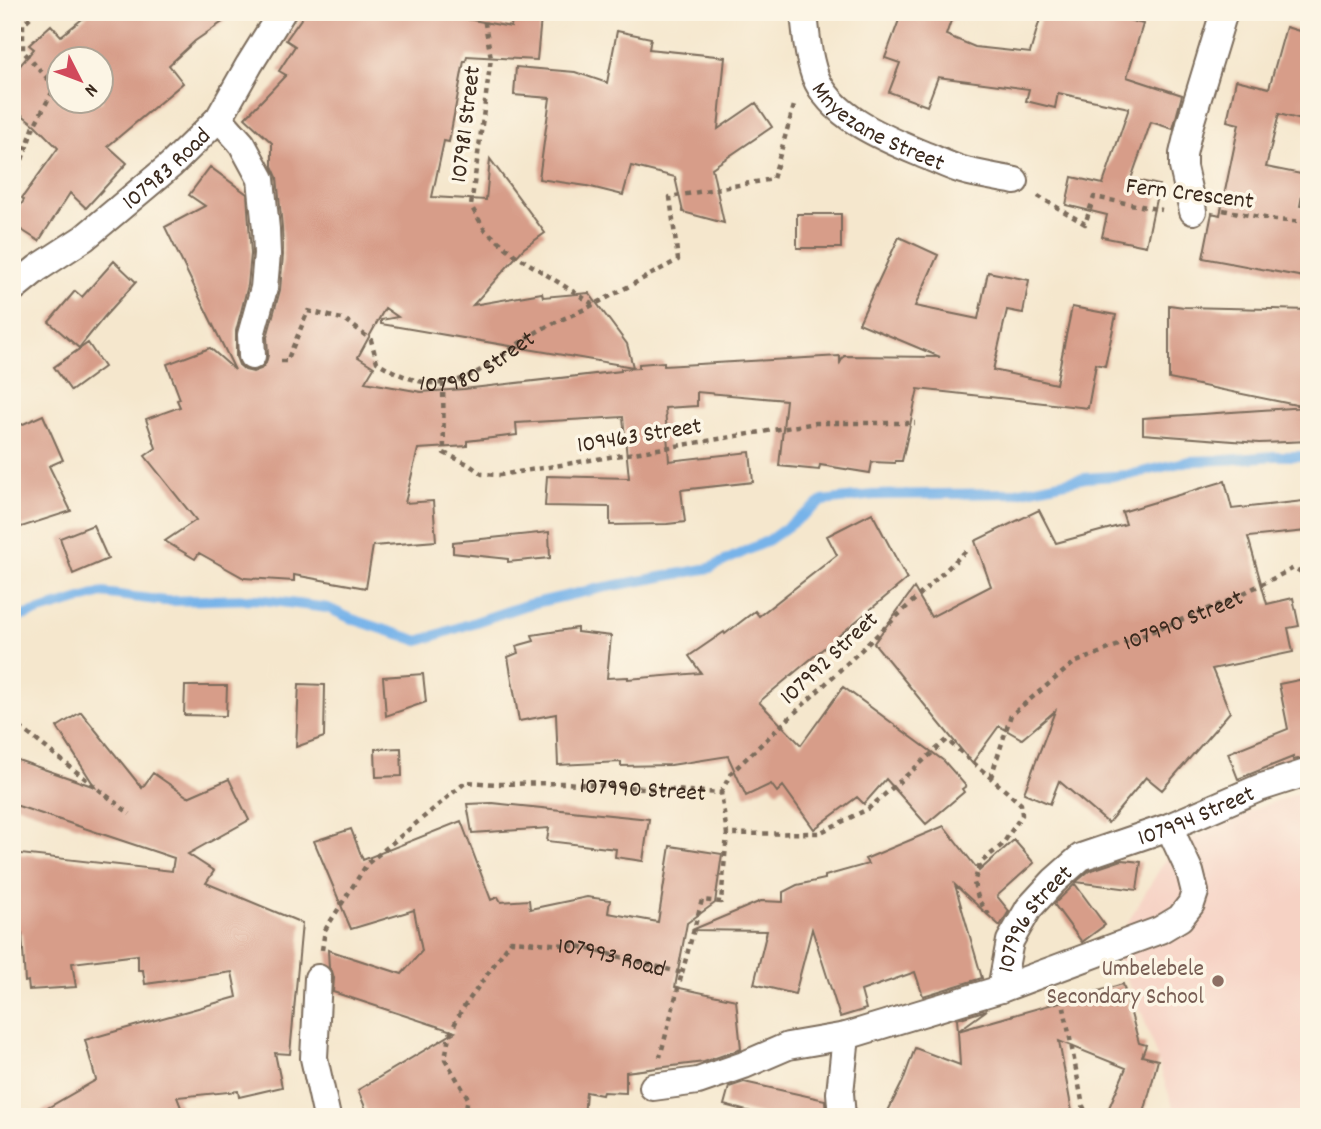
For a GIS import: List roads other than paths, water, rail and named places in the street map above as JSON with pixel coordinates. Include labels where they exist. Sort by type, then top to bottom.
[{"type":"street","name":"107983 Road","points":[[12,289],[38,268],[84,238],[171,165],[219,117],[282,12]]},
{"type":"street","name":"Mnyezane Street","points":[[804,12],[807,45],[816,78],[842,111],[876,135],[962,170],[1015,181]]},
{"type":"street","points":[[1193,211],[1183,167],[1183,154],[1224,12]]},
{"type":"street","points":[[219,117],[242,144],[261,179],[267,254],[264,288],[251,335],[252,356]]},
{"type":"street","name":"107994 Street","points":[[1082,857],[1169,827],[1259,788],[1309,772]]},
{"type":"street","points":[[653,1087],[698,1081],[788,1046],[846,1036],[1000,989],[1160,930],[1180,918],[1191,904],[1195,892],[1190,872],[1169,827]]},
{"type":"street","name":"107996 Street","points":[[1000,989],[1010,941],[1028,908],[1082,857]]},
{"type":"street","points":[[318,978],[314,1058],[327,1117]]},
{"type":"street","points":[[842,1117],[840,1093],[846,1036]]},
{"type":"waterway","points":[[12,619],[102,593],[165,601],[257,599],[328,608],[352,619],[419,641],[526,605],[710,568],[769,540],[823,501],[873,495],[1012,493],[1085,478],[1129,475],[1189,461],[1309,456]]},
{"type":"place","name":"Umbelebele Secondary School","points":[[1218,981]]}]
